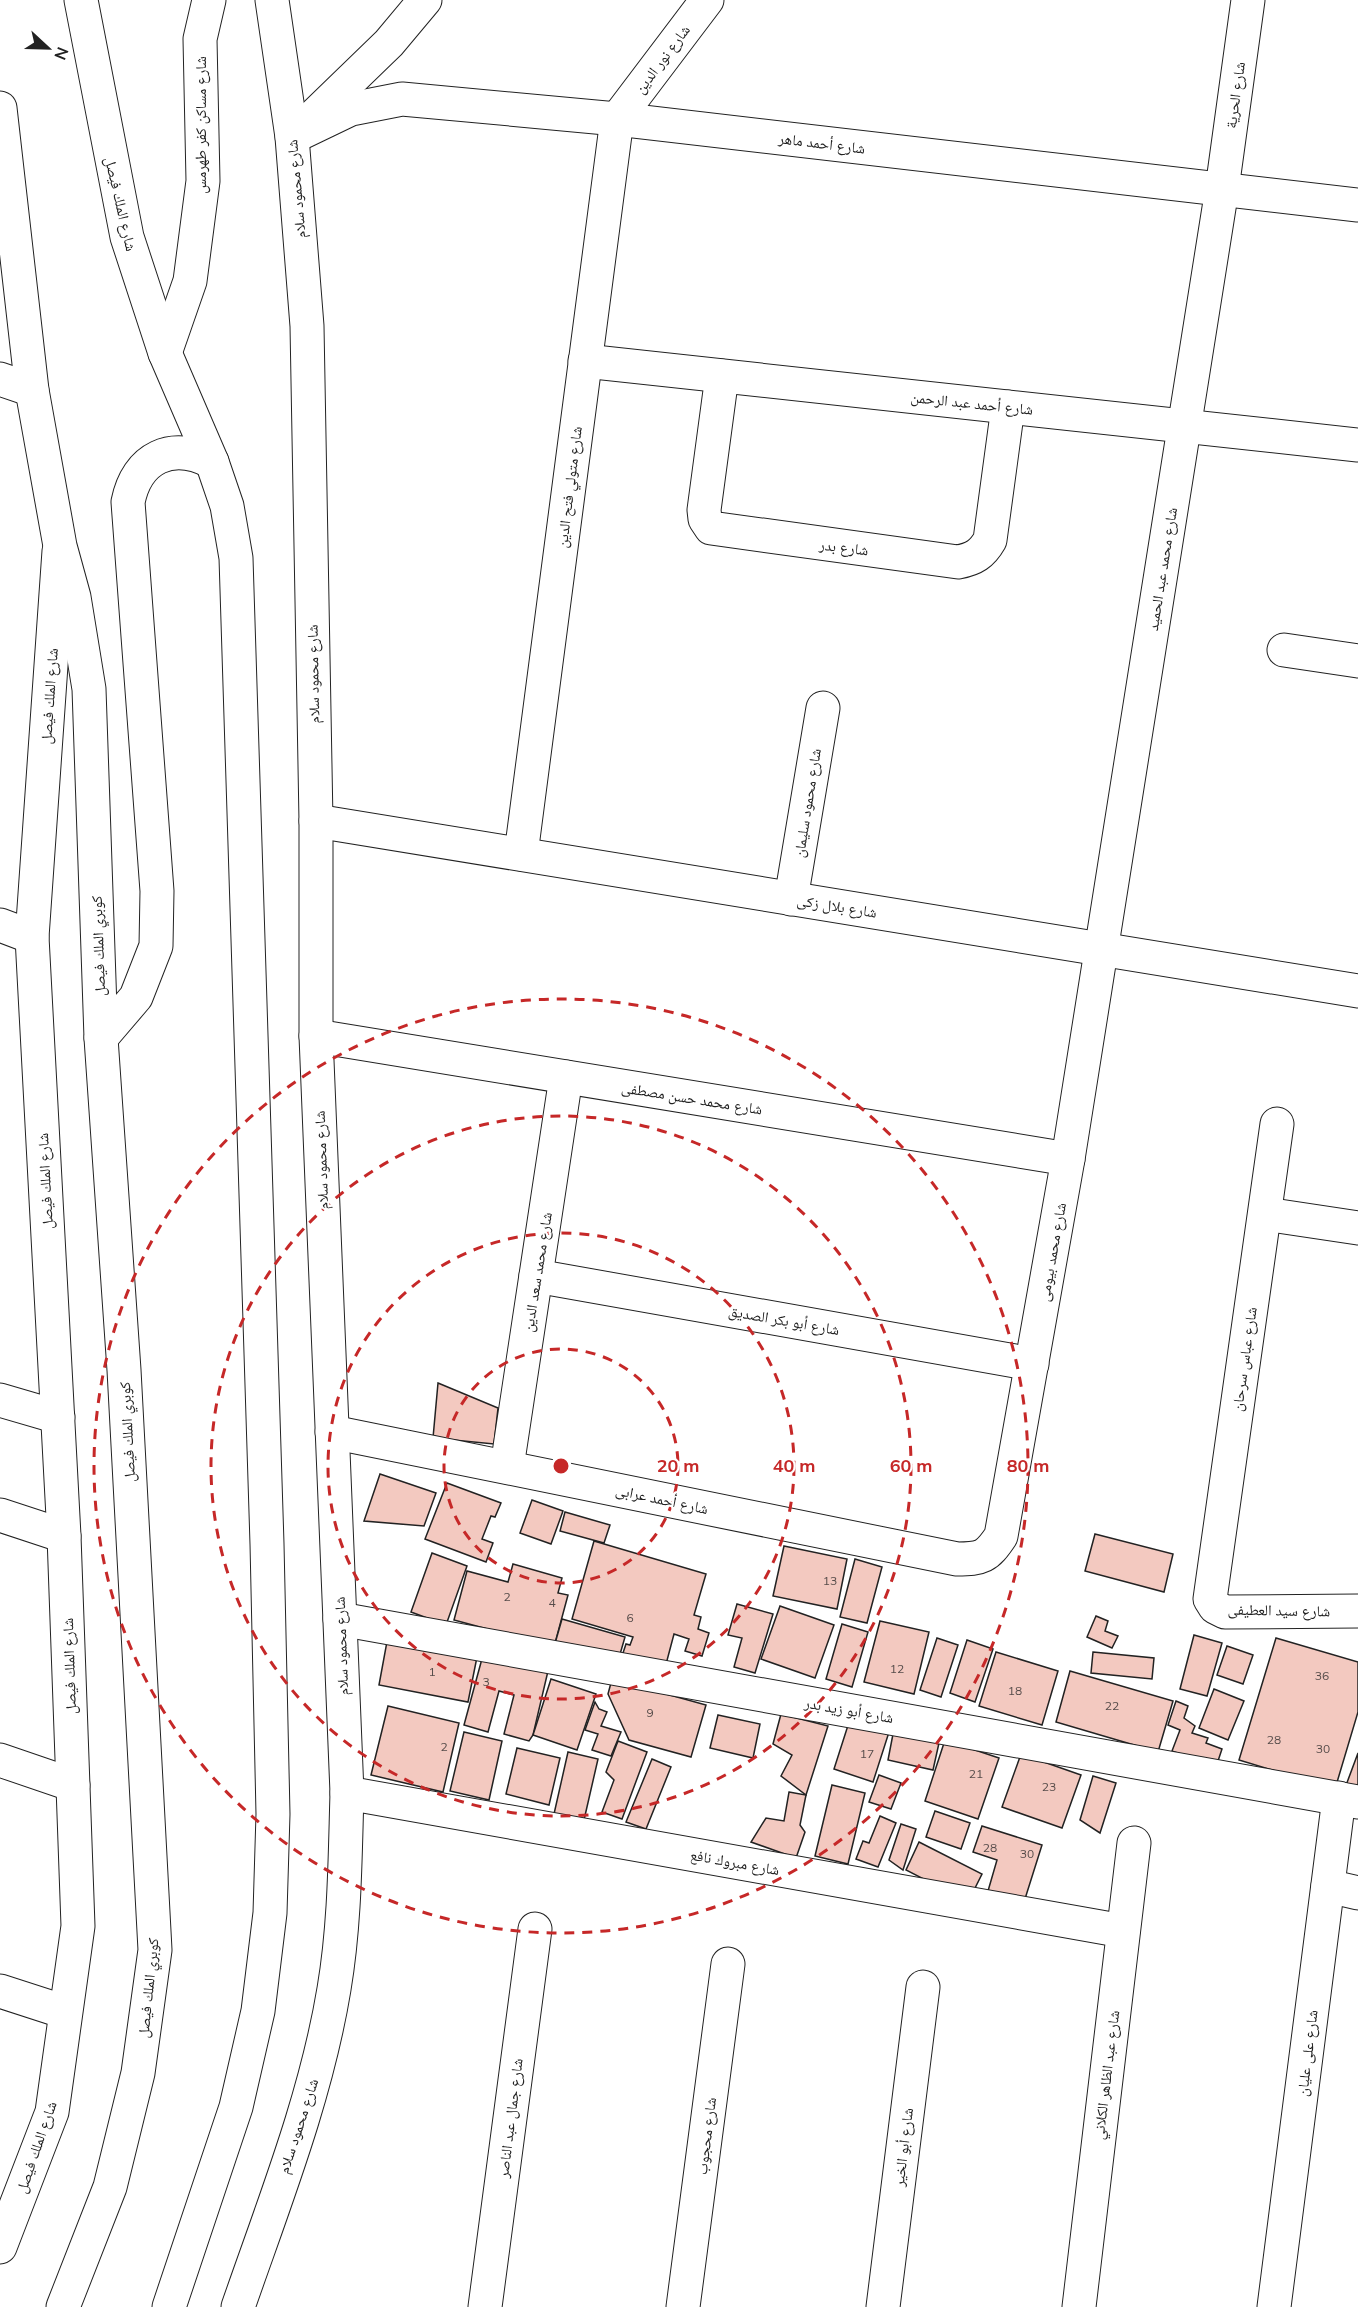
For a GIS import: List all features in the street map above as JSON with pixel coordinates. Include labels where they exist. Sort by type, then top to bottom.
[{"type":"street","name":"شارع الملك فيصل","points":[[81,0],[102,119],[127,237],[165,354],[212,462],[227,506],[236,558],[267,1544],[273,1814],[270,1913],[258,2011],[236,2107],[169,2307]]},
{"type":"street","name":"شارع مساكن كفر طهرمس","points":[[165,354],[190,280],[203,181],[200,39],[209,0]]},
{"type":"street","name":"شارع محمود سلام","points":[[238,2307],[313,2086],[334,1988],[345,1889],[347,1793],[316,1036],[316,821],[307,327],[292,137],[272,0]]},
{"type":"street","points":[[292,137],[389,43],[425,0]]},
{"type":"street","name":"شارع نور الدين","points":[[617,119],[706,0]]},
{"type":"street","name":"شارع الحرية","points":[[1222,189],[1248,0]]},
{"type":"street","name":"شارع أحمد ماهر","points":[[292,137],[351,109],[402,99],[617,119],[1358,205]]},
{"type":"street","name":"شارع الملك فيصل","points":[[0,108],[32,390],[60,546],[32,937],[64,1536],[78,1926],[52,2112],[0,2247]]},
{"type":"street","name":"شارع متولي فتح الدين","points":[[521,854],[617,119]]},
{"type":"street","name":"شارع محمد عبد الحميد","points":[[1101,949],[1222,189]]},
{"type":"street","name":"شارع أحمد عبد الرحمن","points":[[585,361],[1358,445]]},
{"type":"street","name":"شارع بدر","points":[[722,376],[704,510],[705,519],[711,528],[958,562],[972,560],[983,552],[990,540],[1008,407]]},
{"type":"street","points":[[0,379],[32,390]]},
{"type":"street","points":[[102,1038],[136,997],[156,946],[157,891],[128,502],[131,486],[139,472],[151,461],[166,454],[182,451],[212,462]]},
{"type":"street","name":"كوبري الملك فيصل","points":[[60,546],[74,597],[88,689],[102,1038],[124,1370],[155,1950],[138,2073],[110,2187],[63,2307]]},
{"type":"street","points":[[1284,650],[1358,661]]},
{"type":"street","name":"شارع محمود سليمان","points":[[791,899],[823,708]]},
{"type":"street","name":"شارع بلال زكى","points":[[316,821],[1358,991]]},
{"type":"street","points":[[0,925],[32,937]]},
{"type":"street","name":"شارع محمد بيومى","points":[[991,1552],[1001,1536],[1068,1159],[1101,949]]},
{"type":"street","name":"شارع محمد حسن مصطفى","points":[[316,1036],[1068,1159]]},
{"type":"street","name":"شارع محمد سعد الدين","points":[[507,1467],[566,1077]]},
{"type":"street","name":"شارع عباس سرحان","points":[[1210,1593],[1277,1124]]},
{"type":"street","points":[[1265,1214],[1358,1228]]},
{"type":"street","name":"شارع أبو بكر الصديق","points":[[536,1276],[1032,1364]]},
{"type":"street","points":[[0,1400],[58,1417]]},
{"type":"street","name":"شارع أحمد عرابى","points":[[332,1432],[957,1559],[977,1559],[991,1552]]},
{"type":"street","points":[[0,1515],[64,1536]]},
{"type":"street","name":"شارع سيد العطيفى","points":[[1210,1593],[1215,1607],[1225,1612],[1358,1611]]},
{"type":"street","name":"شارع أبو زيد بدر","points":[[340,1619],[1348,1800]]},
{"type":"street","points":[[0,1760],[73,1785]]},
{"type":"street","name":"شارع مبروك نافع","points":[[347,1793],[1123,1931]]},
{"type":"street","name":"شارع على عليان","points":[[1274,2307],[1343,1890],[1348,1800]]},
{"type":"street","name":"شارع عبد الظاهر الكلاني","points":[[1078,2307],[1134,1843]]},
{"type":"street","name":"شارع جمال عبد الناصر","points":[[486,2307],[535,1929]]},
{"type":"street","name":"شارع محجوب","points":[[683,2307],[728,1964]]},
{"type":"street","name":"شارع أبو الخير","points":[[884,2307],[923,1987]]},
{"type":"street","points":[[0,1991],[65,2012]]},
{"type":"building","points":[[438,1383],[498,1408],[494,1444],[433,1438]]},
{"type":"building","points":[[380,1474],[436,1493],[424,1526],[364,1521]]},
{"type":"building","points":[[447,1483],[501,1503],[495,1517],[491,1516],[482,1539],[493,1543],[486,1562],[425,1539]]},
{"type":"building","points":[[532,1500],[563,1511],[551,1544],[520,1533]]},
{"type":"building","points":[[565,1512],[610,1525],[604,1543],[560,1531]]},
{"type":"building","points":[[1095,1534],[1173,1554],[1164,1592],[1085,1571]]},
{"type":"building","points":[[594,1541],[706,1574],[694,1615],[701,1617],[698,1629],[709,1633],[702,1656],[685,1651],[689,1639],[674,1634],[665,1668],[622,1656],[626,1644],[630,1645],[633,1637],[572,1619]]},
{"type":"building","points":[[784,1546],[847,1559],[837,1609],[773,1596]]},
{"type":"building","points":[[432,1553],[467,1566],[446,1625],[411,1612]]},
{"type":"building","points":[[855,1559],[882,1567],[867,1623],[840,1617]]},
{"type":"building","points":[[513,1564],[562,1578],[558,1593],[568,1595],[554,1647],[454,1620],[467,1571],[508,1582]]},
{"type":"building","points":[[737,1604],[773,1614],[755,1673],[734,1667],[742,1638],[728,1635]]},
{"type":"building","points":[[780,1606],[834,1625],[815,1678],[761,1659]]},
{"type":"building","points":[[1096,1616],[1108,1621],[1105,1631],[1118,1636],[1112,1648],[1087,1637]]},
{"type":"building","points":[[562,1619],[625,1637],[616,1668],[554,1647]]},
{"type":"building","points":[[880,1621],[929,1632],[914,1694],[864,1682]]},
{"type":"building","points":[[842,1624],[868,1632],[852,1687],[826,1679]]},
{"type":"building","points":[[1194,1635],[1222,1643],[1207,1696],[1180,1689]]},
{"type":"building","points":[[388,1636],[478,1652],[468,1702],[379,1685]]},
{"type":"building","points":[[937,1638],[958,1645],[941,1697],[920,1690]]},
{"type":"building","points":[[1276,1638],[1358,1662],[1358,1712],[1335,1789],[1239,1760]]},
{"type":"building","points":[[967,1640],[993,1649],[975,1702],[950,1693]]},
{"type":"building","points":[[1227,1646],[1253,1655],[1243,1684],[1217,1675]]},
{"type":"building","points":[[996,1652],[1058,1671],[1042,1725],[979,1706]]},
{"type":"building","points":[[1093,1652],[1154,1658],[1152,1679],[1091,1673]]},
{"type":"building","points":[[483,1655],[548,1671],[533,1735],[529,1741],[504,1734],[514,1695],[499,1691],[488,1732],[464,1725]]},
{"type":"building","points":[[1070,1671],[1173,1701],[1158,1752],[1056,1722]]},
{"type":"building","points":[[551,1679],[596,1694],[577,1750],[533,1735]]},
{"type":"building","points":[[612,1679],[706,1705],[691,1757],[629,1740],[608,1694]]},
{"type":"building","points":[[1214,1689],[1244,1701],[1228,1740],[1199,1728]]},
{"type":"building","points":[[1176,1701],[1188,1706],[1184,1718],[1195,1726],[1192,1733],[1208,1738],[1206,1743],[1222,1749],[1216,1767],[1172,1751],[1180,1730],[1168,1725]]},
{"type":"building","points":[[595,1702],[599,1709],[607,1712],[601,1726],[621,1732],[611,1756],[592,1750],[598,1734],[585,1730]]},
{"type":"building","points":[[388,1706],[459,1723],[443,1792],[371,1775]]},
{"type":"building","points":[[781,1714],[828,1726],[806,1795],[781,1776],[792,1755],[773,1744]]},
{"type":"building","points":[[718,1715],[760,1724],[753,1758],[710,1748]]},
{"type":"building","points":[[851,1716],[890,1729],[873,1782],[834,1769]]},
{"type":"building","points":[[464,1732],[502,1741],[489,1800],[450,1791]]},
{"type":"building","points":[[893,1734],[939,1743],[933,1770],[888,1760]]},
{"type":"building","points":[[945,1740],[999,1758],[978,1819],[925,1801]]},
{"type":"building","points":[[618,1741],[647,1752],[622,1819],[602,1812],[614,1780],[606,1772]]},
{"type":"building","points":[[517,1748],[560,1758],[549,1805],[506,1794]]},
{"type":"building","points":[[568,1752],[598,1759],[584,1820],[554,1814]]},
{"type":"building","points":[[1358,1753],[1358,1793],[1345,1788]]},
{"type":"building","points":[[1021,1754],[1081,1775],[1062,1828],[1002,1807]]},
{"type":"building","points":[[652,1759],[671,1767],[646,1829],[626,1822]]},
{"type":"building","points":[[879,1775],[901,1783],[891,1809],[869,1802]]},
{"type":"building","points":[[1093,1776],[1116,1783],[1100,1833],[1080,1820]]},
{"type":"building","points":[[832,1785],[865,1793],[848,1864],[815,1856]]},
{"type":"building","points":[[789,1792],[806,1795],[800,1825],[805,1832],[796,1858],[751,1842],[766,1818],[784,1821]]},
{"type":"building","points":[[935,1811],[970,1823],[961,1849],[926,1837]]},
{"type":"building","points":[[880,1816],[896,1823],[878,1867],[856,1859],[863,1841],[869,1843]]},
{"type":"building","points":[[901,1824],[916,1829],[903,1870],[889,1860]]},
{"type":"building","points":[[982,1826],[1042,1845],[1024,1902],[988,1891],[997,1860],[973,1852]]},
{"type":"building","points":[[919,1842],[982,1874],[968,1902],[906,1870]]}]
